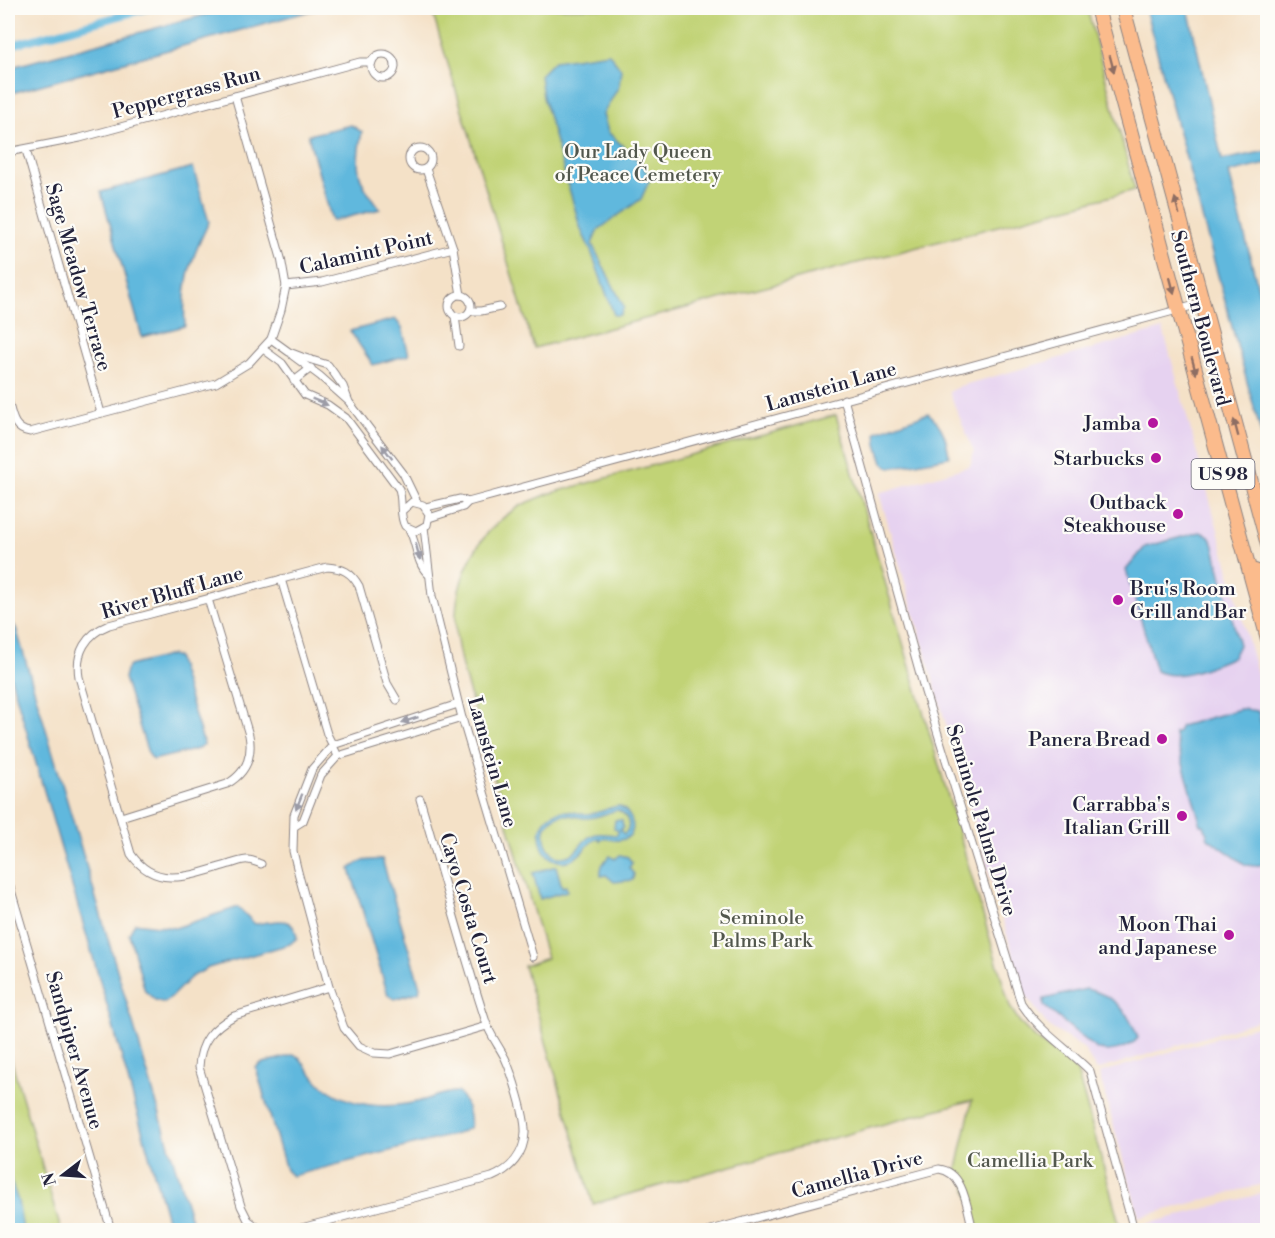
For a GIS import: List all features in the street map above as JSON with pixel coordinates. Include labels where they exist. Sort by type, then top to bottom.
[{"type":"highway","name":"Southern Boulevard","points":[[1096,8],[1268,639]]},
{"type":"highway","name":"Southern Boulevard","points":[[1123,8],[1268,545]]},
{"type":"highway","points":[[1244,554],[1268,593]]},
{"type":"street","name":"Peppergrass Run","points":[[8,152],[80,138],[360,62],[372,62]]},
{"type":"street","points":[[8,400],[15,424],[22,431],[30,432],[216,383],[243,367],[271,339],[286,286],[281,258],[235,96]]},
{"type":"street","name":"Sage Meadow Terrace","points":[[26,150],[101,413]]},
{"type":"street","points":[[426,169],[453,248],[460,295]]},
{"type":"street","name":"Calamint Point","points":[[286,286],[322,282],[453,248]]},
{"type":"street","points":[[470,311],[470,300],[460,295],[453,297],[449,303],[450,311],[455,316],[462,317],[470,311],[481,312],[501,307]]},
{"type":"street","name":"Lamstein Lane","points":[[426,507],[460,500],[468,502],[1203,303]]},
{"type":"street","points":[[455,316],[459,346]]},
{"type":"street","points":[[271,339],[349,402]]},
{"type":"street","points":[[263,349],[282,363],[305,395],[328,405],[346,418],[399,489],[403,510],[401,518],[408,529],[417,531],[424,527],[429,518],[426,507],[417,502],[403,473],[349,402],[336,374],[328,365],[289,352]]},
{"type":"street","points":[[294,381],[320,362]]},
{"type":"street","name":"Seminole Palms Drive","points":[[844,399],[925,692],[1021,1003],[1039,1026],[1075,1055],[1090,1071],[1133,1228]]},
{"type":"street","points":[[403,510],[408,504],[417,502]]},
{"type":"street","name":"Lamstein Lane","points":[[429,518],[463,507],[468,502]]},
{"type":"street","name":"Lamstein Lane","points":[[424,527],[430,568],[428,574],[458,704],[533,957]]},
{"type":"street","name":"Lamstein Lane","points":[[408,529],[413,537],[422,568],[428,574]]},
{"type":"street","name":"River Bluff Lane","points":[[261,864],[248,860],[175,878],[158,875],[142,867],[132,854],[79,677],[80,652],[88,638],[101,628],[327,567],[341,568],[352,574],[359,586],[387,683],[396,700]]},
{"type":"street","points":[[281,579],[327,734],[338,756]]},
{"type":"street","points":[[121,817],[227,784],[240,774],[249,759],[249,735],[208,599]]},
{"type":"street","points":[[458,704],[333,745],[312,769],[294,815],[293,851],[329,987],[348,1035],[359,1046],[374,1053],[398,1053],[487,1026]]},
{"type":"street","points":[[295,826],[303,821],[321,775],[338,756],[462,718]]},
{"type":"street","points":[[384,728],[389,740]]},
{"type":"street","points":[[362,736],[365,747]]},
{"type":"street","points":[[308,780],[317,784]]},
{"type":"street","name":"Cayo Costa Court","points":[[294,1230],[492,1177],[513,1163],[525,1140],[525,1122],[507,1061],[487,1026],[420,799]]},
{"type":"street","name":"Sandpiper Avenue","points":[[8,880],[111,1230]]},
{"type":"street","points":[[261,1230],[248,1220],[241,1206],[199,1067],[201,1050],[208,1035],[219,1024],[234,1016],[329,987]]},
{"type":"street","name":"Camellia Drive","points":[[715,1230],[939,1169],[953,1174],[960,1183],[973,1230]]},
{"type":"shaded area","points":[[1163,329],[1267,709],[1267,1018],[1097,1070],[1083,1048],[1048,1026],[1024,993],[879,493],[970,466],[974,452],[949,392],[960,386]]},
{"type":"shaded area","points":[[1267,1023],[1267,1183],[1139,1217],[1099,1073]]},
{"type":"shaded area","points":[[1267,1192],[1267,1230],[1144,1230],[1143,1225]]},
{"type":"green space","name":"Our Lady Queen of Peace Cemetery","points":[[431,8],[1087,8],[1135,190],[534,348]]},
{"type":"green space","name":"Seminole Palms Park","points":[[836,415],[1010,1007],[1030,1033],[1077,1071],[1121,1230],[979,1230],[966,1186],[957,1169],[972,1100],[593,1204],[524,966],[547,958],[462,667],[456,630],[456,611],[464,575],[471,558],[492,528],[506,515],[548,494]]},
{"type":"green space","points":[[8,1049],[61,1230],[8,1230]]},
{"type":"water","points":[[230,8],[321,8],[8,94],[8,68]]},
{"type":"water","points":[[1145,8],[1188,8],[1222,160],[1267,151],[1267,164],[1229,173],[1267,323],[1267,455]]},
{"type":"water","points":[[609,53],[621,69],[619,86],[603,114],[608,132],[643,165],[650,179],[641,199],[598,230],[592,244],[624,307],[620,315],[614,315],[581,230],[543,97],[540,75],[554,61]]},
{"type":"water","points":[[351,125],[362,132],[358,155],[359,174],[366,190],[380,209],[332,221],[308,135]]},
{"type":"water","points":[[193,167],[209,222],[197,249],[186,284],[185,326],[142,337],[101,192]]},
{"type":"water","points":[[395,319],[402,327],[409,355],[373,365],[350,331]]},
{"type":"water","points":[[928,413],[943,432],[949,457],[890,468],[883,463],[876,432]]},
{"type":"water","points":[[1200,532],[1208,535],[1213,543],[1239,645],[1233,657],[1214,665],[1184,674],[1165,674],[1156,671],[1134,596],[1136,595],[1134,587],[1131,587],[1126,570],[1145,547]]},
{"type":"water","points":[[8,623],[13,624],[16,628],[194,1230],[170,1230],[8,668]]},
{"type":"water","points":[[171,655],[177,657],[204,745],[198,749],[153,760],[148,753],[124,678],[129,666]]},
{"type":"water","points":[[1240,709],[1258,711],[1267,746],[1267,863],[1256,866],[1246,865],[1208,838],[1204,825],[1201,825],[1174,733],[1177,733],[1181,726]]},
{"type":"water","points":[[619,806],[624,809],[633,824],[633,830],[627,838],[616,840],[604,838],[600,841],[599,838],[595,839],[571,860],[552,859],[546,853],[540,836],[542,827],[555,813],[567,811],[591,814]],"holes":[[[618,810],[629,824],[624,834],[620,830],[623,827],[622,820],[615,820],[614,828],[618,831],[617,835],[593,835],[571,855],[558,857],[548,848],[544,837],[545,831],[547,825],[558,816],[590,818]]]},
{"type":"water","points":[[620,855],[628,857],[632,863],[629,868],[634,874],[633,880],[614,882],[606,875],[601,876],[606,860],[610,856],[615,859]]},
{"type":"water","points":[[382,859],[420,987],[419,992],[394,999],[388,995],[350,869],[361,861]]},
{"type":"water","points":[[556,866],[562,887],[566,886],[567,891],[540,899],[533,873]]},
{"type":"water","points":[[238,907],[255,924],[287,922],[292,925],[297,938],[290,944],[208,968],[191,977],[165,1003],[155,1000],[145,991],[129,934],[135,923],[175,928]]},
{"type":"water","points":[[1086,989],[1105,995],[1125,1012],[1138,1038],[1134,1042],[1113,1050],[1097,1049],[1044,1006],[1044,999]]},
{"type":"water","points":[[293,1055],[299,1057],[323,1086],[333,1093],[356,1102],[380,1106],[405,1104],[457,1092],[463,1098],[467,1108],[470,1127],[460,1133],[292,1176],[286,1170],[256,1068],[260,1064]]},
{"type":"water","points":[[8,1173],[18,1201],[23,1230],[8,1230]]},
{"type":"waterway","points":[[8,46],[149,8]]},
{"type":"place","name":"Jamba","points":[[1153,423]]},
{"type":"place","name":"Starbucks","points":[[1156,458]]},
{"type":"place","name":"Outback Steakhouse","points":[[1178,514]]},
{"type":"place","name":"Bru's Room Grill and Bar","points":[[1118,600]]},
{"type":"place","name":"Panera Bread","points":[[1162,739]]},
{"type":"place","name":"Carrabba's Italian Grill","points":[[1182,816]]},
{"type":"place","name":"Moon Thai and Japanese","points":[[1229,935]]},
{"type":"park label","name":"Camellia Park","points":[[1030,1160]]}]
